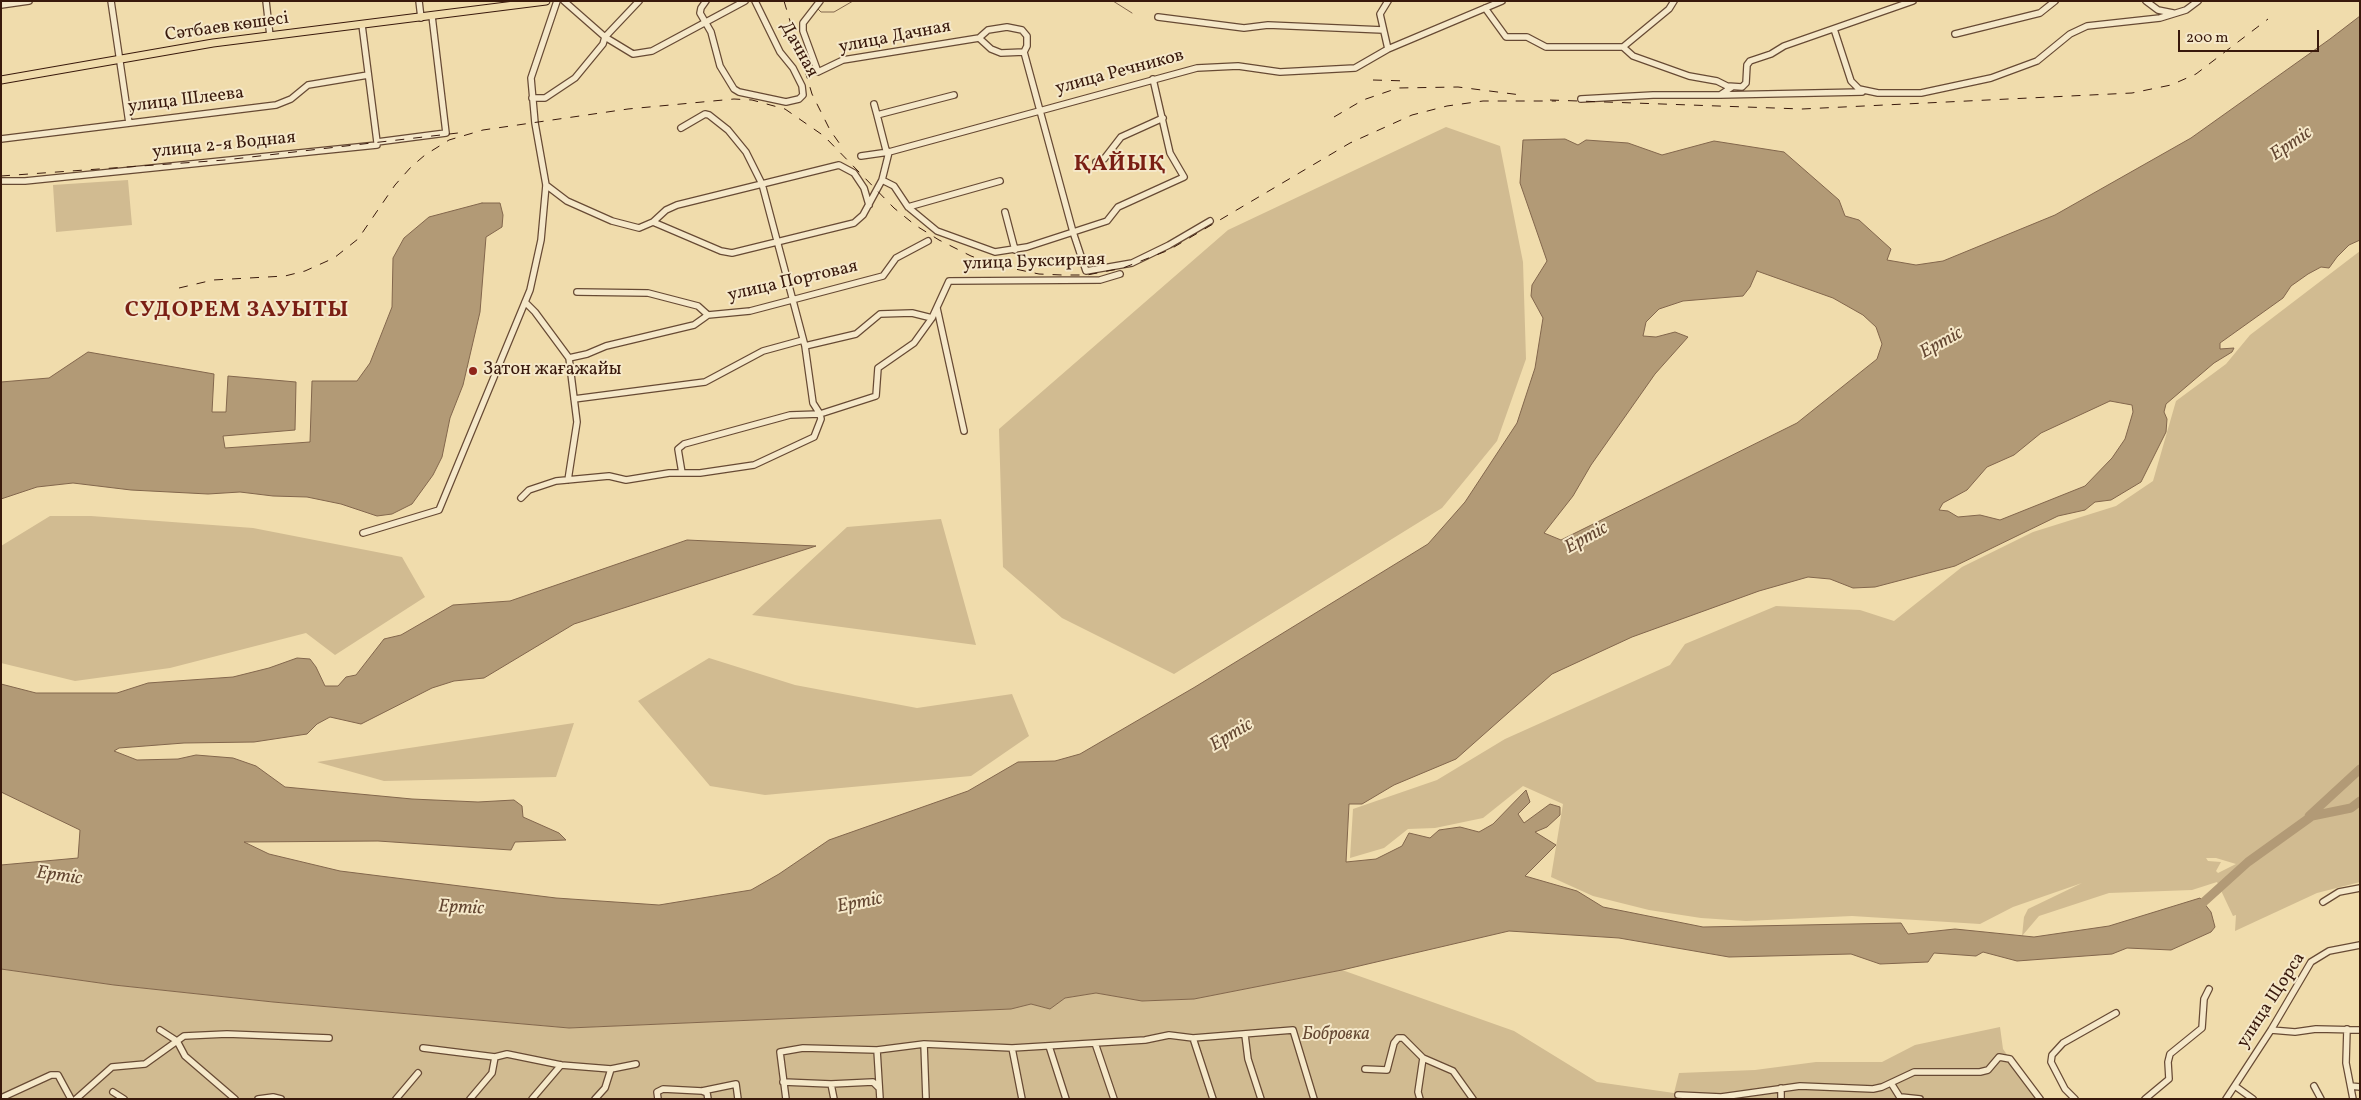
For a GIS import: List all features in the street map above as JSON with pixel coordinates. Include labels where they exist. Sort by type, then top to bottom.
[{"type":"main road","name":"Сәтбаев көшесі","points":[[1,80],[270,36],[546,1]]},
{"type":"street","points":[[1,5],[29,1]]},
{"type":"street","points":[[111,1],[129,123]]},
{"type":"street","points":[[266,1],[270,36]]},
{"type":"street","points":[[419,1],[421,18]]},
{"type":"street","points":[[363,533],[439,510],[530,290],[542,240],[546,185],[530,78],[556,1]]},
{"type":"street","points":[[564,1],[606,37],[633,54],[652,51],[706,24],[745,1]]},
{"type":"street","points":[[532,98],[545,98],[575,78],[603,44],[606,37],[639,1]]},
{"type":"street","name":"Дачная","points":[[706,1],[700,13],[711,32],[720,66],[734,89],[739,92],[786,102],[799,98],[803,95],[802,86],[794,68],[780,52],[755,1]]},
{"type":"street","name":"улица Дачная","points":[[820,1],[803,23],[803,30],[818,72],[843,60],[979,38],[992,29],[1016,28],[1022,30],[1028,42],[1024,52]]},
{"type":"street","points":[[1388,1],[1380,14],[1388,49]]},
{"type":"street","name":"улица Речников","points":[[860,156],[889,152],[1153,79],[1211,66],[1238,66],[1280,72],[1354,68],[1388,49],[1502,1]]},
{"type":"street","points":[[1485,8],[1506,37],[1527,38],[1546,47],[1622,47],[1669,9],[1674,1]]},
{"type":"street","points":[[1622,47],[1633,56],[1689,76],[1717,81],[1732,87],[1744,86],[1745,70],[1750,61],[1913,1]]},
{"type":"street","points":[[1955,34],[2040,13],[2056,1]]},
{"type":"street","points":[[2146,1],[2158,10],[2175,13]]},
{"type":"street","points":[[1581,99],[1653,95],[1920,93],[1991,78],[2037,61],[2070,34],[2087,26],[2141,21],[2175,13],[2198,1]]},
{"type":"street","name":"улица 2-я Водная","points":[[1,181],[25,181],[378,145],[377,142],[446,133],[432,16]]},
{"type":"street","points":[[1158,17],[1244,28],[1268,25],[1383,30]]},
{"type":"street","points":[[362,25],[377,142]]},
{"type":"street","points":[[1834,29],[1851,81],[1863,92]]},
{"type":"street","points":[[979,38],[991,49],[1001,53],[1024,52],[1073,232],[1086,271],[1132,263],[1169,245],[1210,221]]},
{"type":"street","name":"улица Шлеева","points":[[1,139],[276,105],[290,99],[308,84],[368,75]]},
{"type":"street","points":[[882,180],[894,186],[908,207],[924,222],[949,237],[975,243],[995,252],[1015,250],[1107,221],[1118,207],[1184,177],[1170,153],[1153,79]]},
{"type":"street","points":[[1720,95],[1732,87]]},
{"type":"street","points":[[877,115],[954,95]]},
{"type":"street","points":[[653,222],[726,252],[739,252],[854,223],[869,205],[882,180],[889,152],[886,150],[874,104]]},
{"type":"street","points":[[521,498],[529,490],[568,480],[609,476],[626,480],[754,465],[814,437],[821,419],[820,414],[813,403],[804,343],[762,184],[746,152],[728,130],[709,115],[705,114],[681,128]]},
{"type":"street","points":[[1096,162],[1104,158],[1121,137],[1163,118]]},
{"type":"street","points":[[546,185],[567,201],[612,221],[638,228],[653,222],[666,210],[677,205],[839,165],[854,173],[864,188],[869,205]]},
{"type":"street","points":[[908,207],[1000,182]]},
{"type":"street","points":[[1005,212],[1015,250]]},
{"type":"street","name":"улица Портовая","points":[[569,358],[587,354],[606,346],[694,325],[708,315],[750,311],[883,276],[896,258],[928,241]]},
{"type":"street","name":"улица Буксирная","points":[[937,308],[949,281],[1100,280],[1120,274]]},
{"type":"street","points":[[577,292],[648,293],[698,306],[708,315]]},
{"type":"street","points":[[525,302],[535,312],[569,358],[577,435],[568,480]]},
{"type":"street","points":[[682,473],[678,448],[684,444],[790,415],[820,414],[876,396],[878,368],[914,343],[937,308]]},
{"type":"street","points":[[937,308],[964,431]]},
{"type":"street","points":[[574,399],[705,382],[763,351],[856,334],[880,314],[912,313],[932,318]]},
{"type":"street","points":[[2323,902],[2340,892],[2359,890]]},
{"type":"street","name":"улица Щорса","points":[[2226,1099],[2272,1030],[2311,962],[2329,951],[2360,945]]},
{"type":"street","points":[[2146,1099],[2169,1079],[2168,1062],[2170,1054],[2202,1028],[2204,999],[2209,989]]},
{"type":"street","points":[[2076,1099],[2065,1089],[2052,1062],[2052,1054],[2060,1046],[2116,1013]]},
{"type":"street","points":[[2272,1030],[2306,1032],[2316,1029],[2360,1030]]},
{"type":"street","points":[[2347,1029],[2346,1063],[2353,1099]]},
{"type":"street","points":[[160,1030],[178,1040],[185,1056],[235,1099]]},
{"type":"street","points":[[786,1099],[780,1052],[809,1048],[877,1050],[924,1044],[1012,1048],[1144,1040],[1168,1035],[1193,1038],[1293,1030],[1314,1099]]},
{"type":"street","points":[[76,1099],[112,1067],[145,1064],[184,1036],[227,1034],[328,1038]]},
{"type":"street","points":[[1245,1035],[1248,1059],[1261,1099]]},
{"type":"street","points":[[1193,1038],[1213,1099]]},
{"type":"street","points":[[1365,1069],[1382,1070],[1390,1068],[1398,1038],[1403,1038],[1423,1058],[1453,1071],[1473,1099]]},
{"type":"street","points":[[1095,1043],[1114,1099]]},
{"type":"street","points":[[924,1044],[926,1099]]},
{"type":"street","points":[[1049,1046],[1066,1099]]},
{"type":"street","points":[[423,1048],[496,1057],[516,1054],[560,1066],[611,1069],[636,1064]]},
{"type":"street","points":[[1012,1048],[1022,1099]]},
{"type":"street","points":[[877,1050],[880,1099]]},
{"type":"street","points":[[470,1099],[492,1073],[496,1057]]},
{"type":"street","points":[[1678,1095],[1696,1098],[1729,1097],[1781,1088],[1873,1088],[1891,1083],[1914,1072],[1980,1072],[1988,1070],[1999,1057],[2010,1059],[2040,1099]]},
{"type":"street","points":[[1420,1099],[1418,1092],[1423,1058]]},
{"type":"street","points":[[532,1099],[560,1066]]},
{"type":"street","points":[[595,1099],[605,1088],[611,1069]]},
{"type":"street","points":[[396,1099],[418,1073]]},
{"type":"street","points":[[1,1098],[52,1075],[58,1075],[71,1099]]},
{"type":"street","points":[[783,1082],[831,1084],[873,1082],[878,1087]]},
{"type":"street","points":[[1891,1083],[1901,1098],[1920,1099]]},
{"type":"street","points":[[658,1099],[658,1092],[663,1089],[702,1091],[736,1084],[738,1099]]},
{"type":"street","points":[[831,1084],[834,1099]]},
{"type":"street","points":[[2235,1086],[2254,1099]]},
{"type":"street","points":[[2314,1086],[2321,1099]]},
{"type":"street","points":[[2351,1086],[2360,1087]]},
{"type":"street","points":[[1780,1099],[1781,1088]]},
{"type":"street","points":[[702,1091],[707,1093],[708,1099]]},
{"type":"street","points":[[113,1092],[124,1099]]},
{"type":"street","points":[[258,1099],[273,1097],[281,1099]]},
{"type":"green space","points":[[1446,127],[1500,146],[1523,262],[1526,359],[1497,441],[1442,508],[1174,674],[1062,618],[1003,567],[999,429],[1228,230]]},
{"type":"green space","points":[[128,180],[132,225],[56,232],[53,185]]},
{"type":"green space","points":[[2360,251],[2360,882],[2317,893],[2235,931],[2236,915],[2233,916],[2217,882],[2192,890],[2109,893],[2039,916],[2022,936],[2024,917],[2028,909],[2082,883],[2013,907],[1980,924],[1852,916],[1746,921],[1701,918],[1649,910],[1593,896],[1551,877],[1563,804],[1523,786],[1483,818],[1435,828],[1408,829],[1384,848],[1350,858],[1353,809],[1437,780],[1505,739],[1670,665],[1685,644],[1776,606],[1860,610],[1894,621],[1962,567],[2033,532],[2116,506],[2153,481],[2176,401],[2226,364],[2250,335]],"holes":[[[2206,858],[2216,858],[2236,864],[2218,873],[2216,871],[2221,862],[2208,861]]]},
{"type":"green space","points":[[50,516],[91,516],[253,528],[402,557],[425,597],[335,655],[306,633],[170,668],[75,681],[1,663],[1,546]]},
{"type":"green space","points":[[941,519],[976,645],[752,615],[847,527]]},
{"type":"green space","points":[[709,658],[795,685],[917,708],[1012,694],[1029,736],[971,776],[765,795],[710,786],[638,701]]},
{"type":"green space","points":[[574,723],[556,777],[384,781],[317,762]]},
{"type":"green space","name":"Бобровка","points":[[1,969],[114,985],[273,1002],[569,1028],[1011,1009],[1031,1004],[1050,1009],[1065,998],[1096,993],[1142,1001],[1194,999],[1342,970],[1514,1031],[1597,1082],[1674,1093],[1679,1073],[1755,1070],[1816,1062],[1882,1062],[1915,1045],[2000,1027],[2003,1049],[2038,1099],[1,1099]]},
{"type":"water","name":"Ертіс","points":[[2360,16],[2360,240],[2349,245],[2329,268],[2321,267],[2308,274],[2291,286],[2283,298],[2220,343],[2220,349],[2234,348],[2232,352],[2214,363],[2166,404],[2164,412],[2167,419],[2166,432],[2141,482],[2111,500],[2095,502],[2085,510],[2058,516],[1955,566],[1875,587],[1853,588],[1830,579],[1808,577],[1759,591],[1632,637],[1552,674],[1456,759],[1394,785],[1362,804],[1349,804],[1346,862],[1376,859],[1402,846],[1409,833],[1430,838],[1439,830],[1460,827],[1479,832],[1493,824],[1526,790],[1530,802],[1518,814],[1524,823],[1550,804],[1560,807],[1560,815],[1547,827],[1535,832],[1556,845],[1525,876],[1577,891],[1603,907],[1703,927],[1901,923],[1908,934],[1955,929],[2034,937],[2109,926],[2200,898],[2211,912],[2215,927],[2211,932],[2171,950],[2127,948],[2112,954],[2017,961],[1983,952],[1976,956],[1934,953],[1928,962],[1880,964],[1851,954],[1729,957],[1619,938],[1509,931],[1342,970],[1194,999],[1142,1001],[1096,993],[1065,998],[1050,1009],[1031,1004],[1011,1009],[569,1028],[273,1002],[114,985],[1,969],[1,865],[78,858],[80,830],[1,792],[1,684],[36,693],[117,693],[148,683],[233,677],[269,668],[297,658],[310,659],[325,686],[338,686],[346,677],[356,675],[384,639],[401,635],[453,605],[510,601],[687,540],[816,546],[574,624],[484,678],[454,681],[432,688],[361,724],[330,717],[317,724],[307,734],[254,742],[184,743],[119,748],[114,751],[137,760],[178,759],[196,755],[233,758],[256,766],[285,787],[412,799],[478,802],[514,800],[522,806],[523,817],[559,833],[566,840],[515,842],[511,850],[378,841],[244,842],[269,854],[340,871],[556,898],[659,905],[751,890],[779,874],[829,840],[968,791],[1018,762],[1055,761],[1080,754],[1195,687],[1428,544],[1465,502],[1517,423],[1535,368],[1543,318],[1531,296],[1532,285],[1547,261],[1520,183],[1523,140],[1565,139],[1578,145],[1586,140],[1628,143],[1662,155],[1714,141],[1784,152],[1839,200],[1845,216],[1859,220],[1891,249],[1887,260],[1916,265],[1943,261],[2055,215],[2191,138]],"holes":[[[1757,271],[1833,298],[1863,315],[1876,327],[1882,344],[1877,359],[1797,423],[1561,540],[1544,533],[1573,496],[1591,465],[1655,374],[1688,337],[1675,332],[1656,337],[1643,336],[1646,322],[1659,309],[1683,301],[1743,296],[1750,287]],[[2110,401],[2132,405],[2133,412],[2125,439],[2112,458],[2085,486],[2000,520],[1980,515],[1958,517],[1948,511],[1939,510],[1943,503],[1967,490],[1987,467],[2014,455],[2041,433]]]},
{"type":"water","points":[[482,203],[500,203],[503,215],[502,227],[486,237],[480,312],[463,385],[450,418],[442,457],[433,475],[412,504],[392,514],[377,516],[341,504],[307,497],[273,496],[240,492],[208,494],[131,490],[73,483],[37,487],[1,499],[1,382],[49,378],[88,352],[214,374],[212,412],[226,412],[228,376],[296,382],[295,430],[223,436],[225,448],[310,442],[312,381],[357,381],[370,363],[392,307],[393,258],[404,238],[429,217]]},
{"type":"waterway","points":[[818,9],[821,12],[834,12],[853,1]]},
{"type":"waterway","points":[[1113,1],[1132,13]]},
{"type":"waterway","points":[[2309,816],[2360,769]]},
{"type":"waterway","points":[[2196,909],[2248,862],[2312,816],[2351,808],[2360,801]]},
{"type":"railway","points":[[784,1],[812,94],[830,130],[842,147]]},
{"type":"railway","points":[[1550,100],[1802,109],[2132,93],[2171,85],[2196,74],[2268,19]]},
{"type":"railway","points":[[1373,80],[1408,81]]},
{"type":"railway","points":[[1334,117],[1363,100],[1398,88],[1458,87],[1521,95]]},
{"type":"railway","points":[[179,288],[213,280],[285,276],[305,271],[334,258],[358,239],[395,185],[411,167],[425,155],[449,140],[483,130],[628,109],[734,99],[752,100],[785,109],[824,136],[894,208],[915,225],[939,240],[971,256],[996,265],[1039,274],[1087,275],[1123,268],[1169,250],[1350,143],[1412,115],[1447,106],[1483,101],[1556,101]]},
{"type":"railway","points":[[1,176],[225,160],[458,133]]},
{"type":"place","name":"Затон жағажайы","points":[[473,371]]},
{"type":"district","name":"ҚАЙЫҚ","points":[[1120,166]]},
{"type":"district","name":"СУДОРЕМ ЗАУЫТЫ","points":[[237,312]]}]
